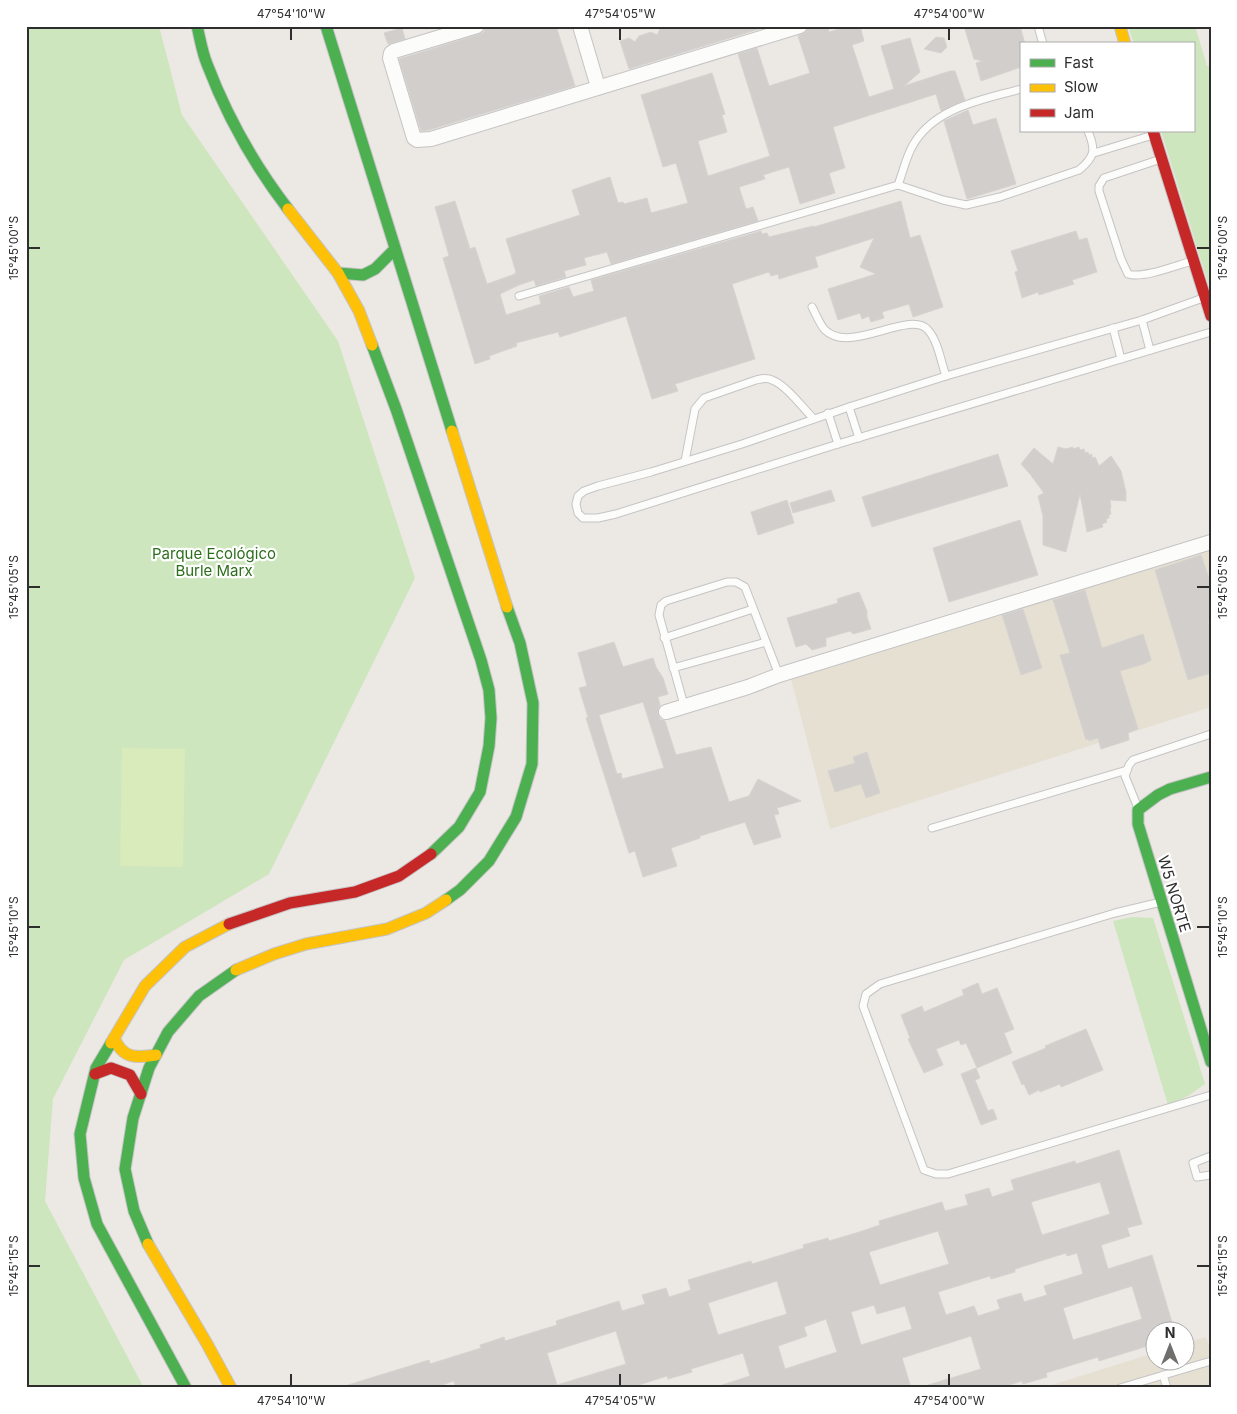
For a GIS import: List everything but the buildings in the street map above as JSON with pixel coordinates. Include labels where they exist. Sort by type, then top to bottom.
[{"type":"street","points":[[186,1388],[118,1265],[94,1215],[84,1178],[80,1134],[96,1068],[145,986],[185,947],[234,921],[290,903],[354,892],[399,876],[434,852],[459,827],[480,792],[489,746],[491,718],[488,690],[481,660],[396,409],[359,311],[338,273],[274,191],[228,114],[206,62],[197,26]]},
{"type":"street","points":[[231,1388],[146,1241],[134,1212],[125,1169],[133,1118],[149,1068],[168,1032],[199,996],[236,970],[274,954],[306,944],[387,929],[426,913],[460,890],[489,861],[516,817],[532,764],[533,703],[520,643],[504,599],[326,26]]},
{"type":"street","points":[[477,26],[394,51],[390,55],[412,132],[417,140],[430,139],[800,26]]},
{"type":"street","points":[[580,26],[598,87]]},
{"type":"street","points":[[1120,26],[1124,42]]},
{"type":"street","points":[[1153,133],[1211,316]]},
{"type":"street","points":[[338,273],[363,275],[375,269],[395,249]]},
{"type":"street","points":[[666,712],[748,687],[778,675],[1211,542]]},
{"type":"street","points":[[1138,810],[1165,791],[1211,777]]},
{"type":"street","name":"W5 NORTE","points":[[1138,810],[1138,824],[1211,1062]]},
{"type":"street","points":[[114,1038],[118,1049],[136,1058],[156,1055]]},
{"type":"street","points":[[95,1074],[111,1068],[130,1075],[140,1094]]},
{"type":"lane","points":[[1038,26],[1042,42]]},
{"type":"lane","points":[[898,185],[913,145],[935,118],[963,105],[1020,89]]},
{"type":"lane","points":[[519,296],[898,185],[943,200],[966,205],[1000,197],[1079,170],[1088,162],[1094,152],[1088,132]]},
{"type":"lane","points":[[1094,152],[1153,133]]},
{"type":"lane","points":[[1161,159],[1118,172],[1101,181],[1099,186],[1102,200],[1121,259],[1128,274],[1137,275],[1194,260]]},
{"type":"lane","points":[[1206,297],[1142,320],[946,376],[849,406],[742,444],[584,491],[578,496],[576,504],[578,513],[582,518],[588,520],[616,514],[838,444],[1211,332]]},
{"type":"lane","points":[[812,307],[824,330],[834,336],[853,337],[906,325],[922,325],[928,330],[933,340],[946,376]]},
{"type":"lane","points":[[1142,320],[1150,350]]},
{"type":"lane","points":[[1113,328],[1121,359]]},
{"type":"lane","points":[[684,460],[695,409],[699,403],[704,398],[756,380],[771,379],[780,384],[813,418]]},
{"type":"lane","points":[[849,406],[859,438]]},
{"type":"lane","points":[[828,413],[838,444]]},
{"type":"lane","points":[[684,706],[659,614],[661,605],[666,601],[727,582],[736,582],[745,587],[778,675]]},
{"type":"lane","points":[[664,638],[754,609]]},
{"type":"lane","points":[[673,668],[766,642]]},
{"type":"lane","points":[[1138,810],[1125,776],[1133,760],[1211,734]]},
{"type":"lane","points":[[932,828],[1127,770]]},
{"type":"lane","points":[[1161,902],[1115,913],[880,984],[866,994],[863,1006],[924,1170],[936,1174],[948,1174],[1211,1095]]},
{"type":"lane","points":[[1211,1156],[1193,1163],[1197,1177],[1211,1175]]},
{"type":"lane","points":[[1120,1388],[1211,1361]]},
{"type":"lane","points":[[1163,1375],[1167,1388]]},
{"type":"shaded area","points":[[1211,544],[1211,707],[830,829],[790,675]]},
{"type":"shaded area","points":[[1206,1337],[1211,1351],[1211,1388],[1042,1388],[1144,1356],[1144,1372],[1194,1372],[1194,1340]]},
{"type":"green space","name":"Parque Ecológico Burle Marx","points":[[26,26],[159,26],[182,115],[338,341],[415,578],[269,874],[124,960],[53,1099],[45,1201],[144,1388],[26,1388]]},
{"type":"green space","points":[[1128,26],[1195,26],[1207,66],[1211,65],[1211,292],[1161,132],[1194,132],[1194,42],[1133,42]]},
{"type":"green space","points":[[122,748],[185,749],[183,867],[120,866]]},
{"type":"green space","points":[[1132,917],[1153,918],[1205,1084],[1188,1096],[1168,1105],[1113,921]]},
{"type":"traffic: fast","points":[[197,26],[205,59],[232,121],[264,175],[288,209]]},
{"type":"traffic: fast","points":[[326,26],[452,431]]},
{"type":"traffic: fast","points":[[338,273],[363,275],[375,269],[395,249]]},
{"type":"traffic: fast","points":[[372,345],[396,409],[481,660],[489,690],[491,718],[489,746],[480,792],[459,827],[431,854]]},
{"type":"traffic: fast","points":[[446,900],[460,890],[489,861],[516,817],[532,764],[533,703],[520,643],[507,607]]},
{"type":"traffic: fast","points":[[1211,777],[1170,789],[1158,795],[1138,810],[1138,824],[1211,1062]]},
{"type":"traffic: fast","points":[[148,1244],[134,1211],[125,1169],[133,1118],[149,1068],[168,1032],[199,996],[236,970]]},
{"type":"traffic: fast","points":[[111,1043],[96,1068],[80,1134],[84,1178],[97,1224],[186,1388]]},
{"type":"traffic: slow","points":[[1120,26],[1124,42]]},
{"type":"traffic: slow","points":[[288,209],[338,273],[359,311],[372,345]]},
{"type":"traffic: slow","points":[[452,431],[507,607]]},
{"type":"traffic: slow","points":[[236,970],[274,954],[306,944],[387,929],[426,913],[446,900]]},
{"type":"traffic: slow","points":[[111,1043],[145,986],[185,947],[229,924]]},
{"type":"traffic: slow","points":[[114,1038],[122,1050],[131,1056],[156,1055]]},
{"type":"traffic: slow","points":[[148,1244],[231,1388]]},
{"type":"traffic: jam","points":[[1153,132],[1211,316]]},
{"type":"traffic: jam","points":[[229,924],[290,903],[355,892],[399,876],[431,854]]},
{"type":"traffic: jam","points":[[95,1074],[111,1068],[130,1075],[141,1094]]}]
